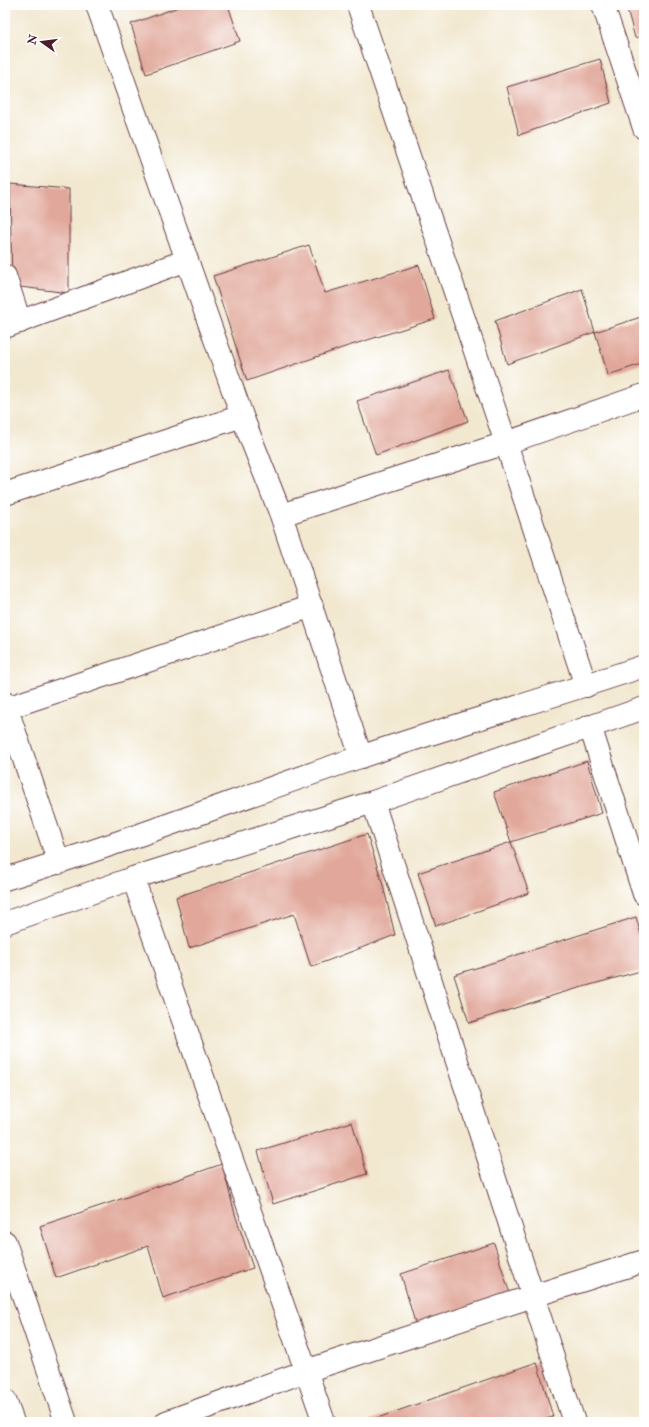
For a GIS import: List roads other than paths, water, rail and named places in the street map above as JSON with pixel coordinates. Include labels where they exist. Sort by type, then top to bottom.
[{"type":"street","points":[[97,5],[242,416],[281,515],[361,757]]},
{"type":"street","points":[[358,5],[506,443],[586,686]]},
{"type":"street","points":[[603,5],[644,128]]},
{"type":"street","points":[[5,276],[12,324],[187,260]]},
{"type":"street","points":[[281,515],[506,443],[644,395]]},
{"type":"street","points":[[5,494],[242,416]]},
{"type":"street","points":[[59,863],[6,705],[312,606]]},
{"type":"street","points":[[5,879],[59,863],[361,757],[586,686],[644,666]]},
{"type":"street","points":[[5,923],[133,878],[373,802],[644,708]]},
{"type":"street","points":[[590,726],[644,894]]},
{"type":"street","points":[[373,802],[574,1422]]},
{"type":"street","points":[[133,878],[324,1422]]},
{"type":"street","points":[[5,1242],[66,1422]]},
{"type":"street","points":[[166,1422],[306,1372],[533,1296],[644,1261]]},
{"type":"street","points":[[5,1400],[13,1422]]}]
